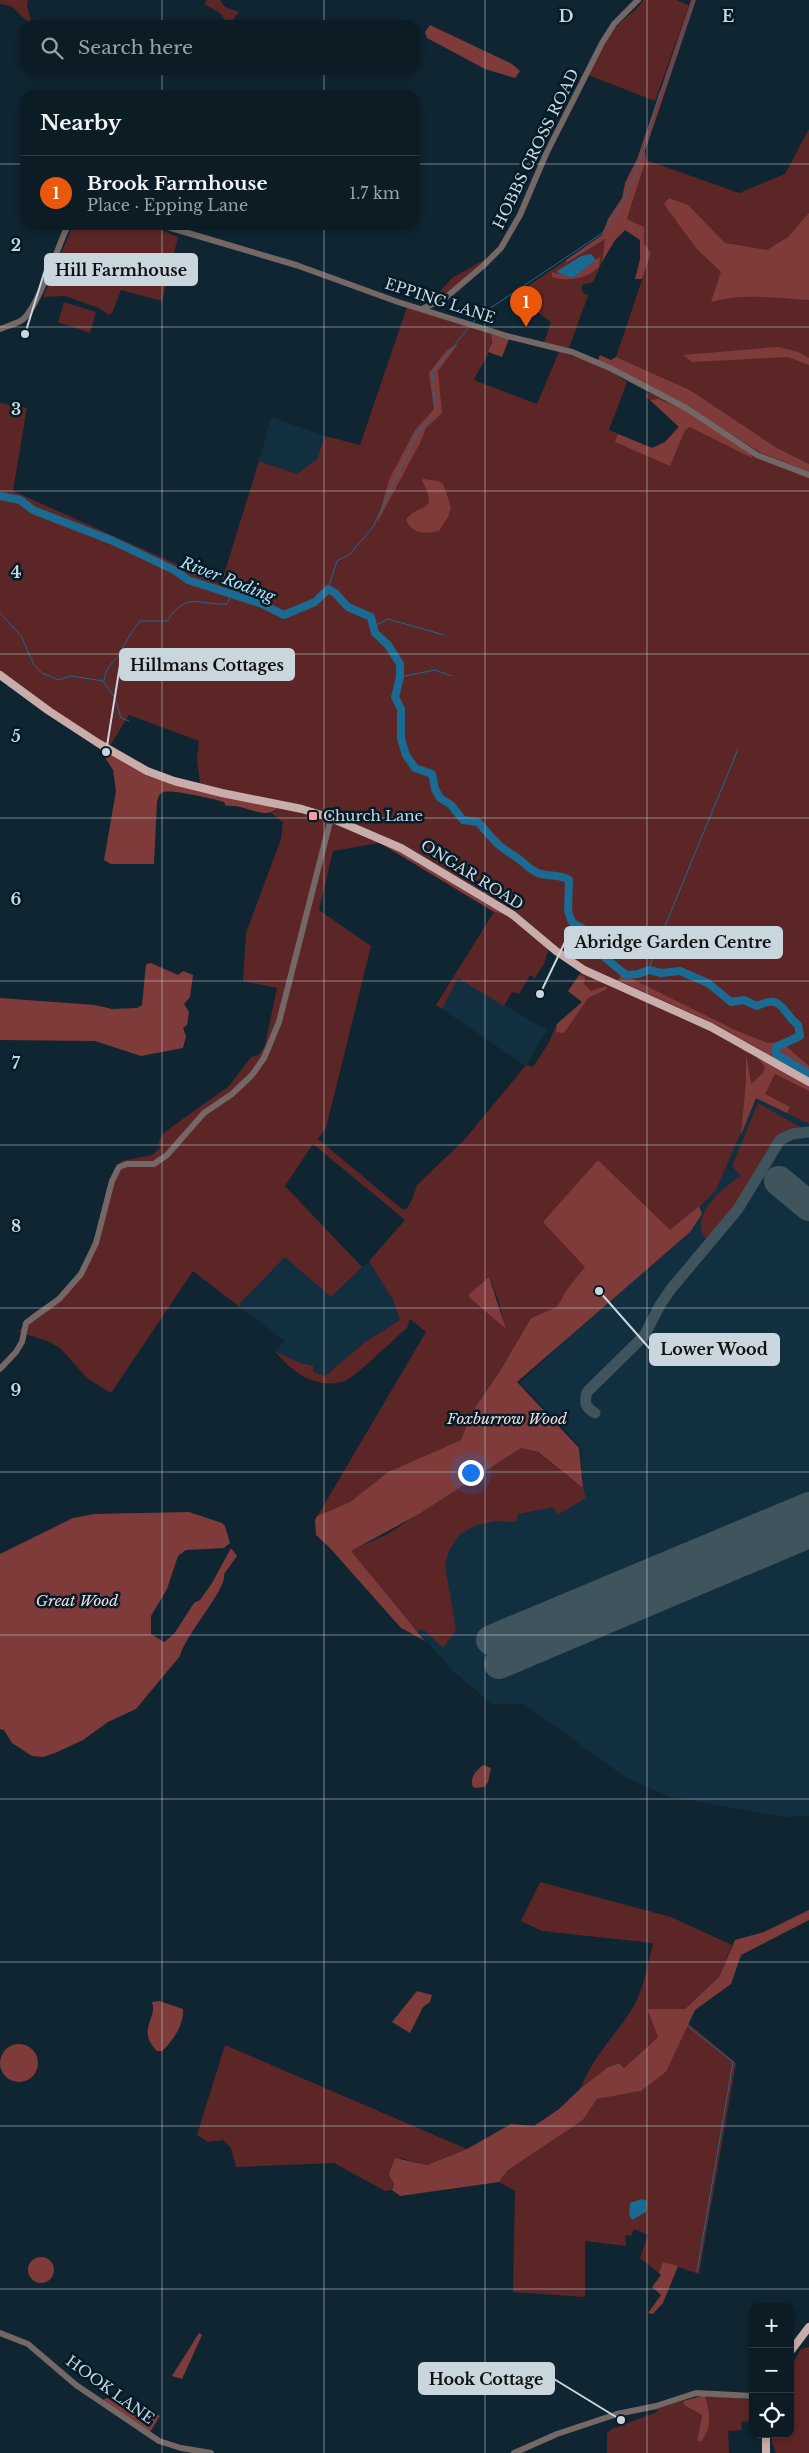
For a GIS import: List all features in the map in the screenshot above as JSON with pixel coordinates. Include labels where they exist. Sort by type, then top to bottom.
[{"type":"main road","name":"ONGAR ROAD","points":[[0,674],[41,706],[98,743],[147,771],[222,793],[302,809],[331,818],[401,848],[513,916],[556,951],[584,970],[711,1027],[809,1082]]},
{"type":"main road","points":[[793,2348],[809,2327]]},
{"type":"main road","points":[[766,2438],[766,2453]]},
{"type":"street","name":"HOBBS CROSS ROAD","points":[[423,308],[444,299],[484,265],[506,241],[602,43],[614,24],[638,0]]},
{"type":"street","points":[[0,329],[20,321],[27,315],[38,295],[66,230]]},
{"type":"street","name":"EPPING LANE","points":[[178,230],[296,265],[483,328],[572,352],[610,368],[686,408],[753,452],[809,475]]},
{"type":"street","points":[[444,299],[445,315]]},
{"type":"street","points":[[0,1369],[12,1357],[22,1342],[26,1323],[59,1299],[81,1274],[96,1243],[112,1181],[119,1167],[127,1164],[154,1164],[167,1155],[204,1113],[232,1094],[252,1075],[264,1058],[279,1022],[331,818]]},
{"type":"street","name":"HOOK LANE","points":[[0,2333],[22,2341],[35,2349],[76,2385],[159,2441],[173,2446],[211,2453]]},
{"type":"street","points":[[514,2453],[557,2434],[610,2416],[656,2406],[696,2393],[749,2396]]},
{"type":"shaded area","points":[[0,0],[28,0],[27,6],[31,20],[26,20],[11,6],[0,4]]},
{"type":"shaded area","points":[[207,0],[220,0],[225,7],[239,12],[233,20],[225,20],[220,13],[204,4]]},
{"type":"shaded area","points":[[643,0],[676,0],[689,5],[655,101],[588,75],[611,34],[621,22],[639,7]]},
{"type":"shaded area","points":[[809,129],[809,464],[777,448],[690,390],[616,357],[651,253],[627,220],[646,160],[739,193],[785,174]]},
{"type":"shaded area","points":[[71,230],[160,230],[178,237],[162,301],[121,290],[112,313],[109,315],[99,308],[65,296],[43,297]]},
{"type":"shaded area","points":[[606,238],[602,262],[593,282],[582,285],[582,291],[586,295],[589,293],[569,348],[544,343],[551,322],[515,295],[566,260],[568,263]]},
{"type":"shaded area","points":[[491,256],[443,297],[428,305],[452,278]]},
{"type":"shaded area","points":[[64,302],[96,312],[90,333],[58,322]]},
{"type":"shaded area","points":[[407,307],[491,334],[489,352],[474,380],[537,404],[559,352],[602,367],[627,382],[609,430],[652,448],[665,442],[679,426],[645,396],[649,392],[683,409],[757,456],[809,477],[809,1124],[756,1098],[716,1190],[700,1207],[643,1255],[557,1307],[531,1318],[500,1371],[472,1412],[461,1440],[388,1472],[350,1502],[317,1516],[426,1332],[410,1319],[407,1328],[357,1373],[345,1381],[334,1383],[314,1381],[305,1377],[289,1366],[275,1351],[300,1363],[313,1366],[314,1372],[325,1376],[365,1342],[400,1320],[393,1300],[369,1261],[405,1220],[313,1144],[285,1186],[362,1267],[331,1297],[285,1257],[240,1303],[241,1308],[193,1271],[111,1393],[88,1379],[61,1349],[50,1342],[19,1332],[33,1313],[59,1297],[80,1273],[97,1232],[114,1170],[122,1161],[152,1155],[160,1148],[159,1142],[162,1134],[229,1086],[251,1057],[259,1055],[265,1045],[277,988],[243,981],[246,933],[281,839],[283,822],[271,813],[276,811],[276,807],[200,784],[197,760],[199,741],[129,715],[110,746],[69,722],[0,672],[0,403],[27,408],[13,491],[221,584],[259,461],[297,474],[317,459],[325,436],[360,445]],"holes":[[[390,841],[540,934],[582,971],[568,991],[582,1002],[557,1024],[548,1044],[533,1067],[526,1065],[465,1139],[417,1185],[412,1200],[407,1208],[403,1210],[318,1139],[326,1128],[371,946],[319,910],[333,851]],[[489,1277],[499,1302],[505,1328],[470,1293]]]},
{"type":"shaded area","points":[[271,417],[325,436],[317,459],[297,474],[259,461]]},
{"type":"shaded area","points":[[494,912],[508,915],[549,948],[544,964],[535,978],[530,975],[519,994],[512,992],[504,1006],[458,978],[442,1009],[436,1005]]},
{"type":"shaded area","points":[[458,978],[547,1030],[526,1066],[442,1009]]},
{"type":"shaded area","points":[[756,1098],[809,1124],[809,1816],[784,1817],[667,1796],[625,1777],[524,1704],[492,1704],[454,1672],[351,1550],[389,1533],[521,1447],[537,1452],[583,1490],[581,1447],[520,1383],[670,1241],[716,1190]]},
{"type":"shaded area","points":[[758,1103],[802,1128],[789,1131],[771,1145],[764,1154],[742,1198],[708,1241],[702,1233],[703,1214],[716,1196],[741,1176],[732,1166]]},
{"type":"shaded area","points":[[285,1257],[331,1296],[369,1261],[393,1300],[400,1320],[365,1342],[325,1376],[275,1351],[285,1341],[241,1308],[240,1303]]},
{"type":"shaded area","points":[[521,1448],[537,1452],[583,1488],[586,1498],[557,1515],[554,1507],[518,1514],[516,1522],[496,1521],[476,1525],[459,1535],[449,1551],[445,1565],[456,1630],[443,1648],[423,1629],[417,1631],[350,1551],[386,1535]]},
{"type":"shaded area","points":[[540,1882],[671,1917],[732,1945],[719,1977],[685,2009],[647,2009],[658,2037],[624,2068],[619,2063],[608,2067],[581,2088],[598,2056],[634,2006],[643,1983],[653,1943],[542,1931],[521,1921]]},
{"type":"shaded area","points":[[688,2023],[736,2063],[699,2274],[664,2262],[659,2273],[640,2258],[648,2235],[634,2229],[631,2236],[625,2235],[626,2246],[585,2241],[585,2297],[513,2292],[515,2191],[499,2182],[508,2170],[583,2120],[597,2099],[641,2091],[666,2072]]},
{"type":"shaded area","points":[[225,2045],[467,2149],[427,2165],[400,2158],[392,2190],[385,2191],[334,2163],[236,2167],[231,2148],[223,2140],[208,2142],[197,2135]]},
{"type":"shaded area","points":[[809,2347],[809,2453],[776,2453],[772,2438],[794,2438],[794,2362],[801,2349]]},
{"type":"shaded area","points":[[705,2395],[749,2400],[749,2421],[741,2422],[742,2430],[728,2431],[729,2453],[607,2453],[607,2433],[612,2429],[657,2412],[657,2408],[683,2401],[684,2405],[702,2415],[697,2441],[701,2442],[709,2425]]},
{"type":"green space","points":[[691,0],[696,0],[645,151],[646,160],[627,219],[644,227],[644,243],[651,253],[642,279],[635,279],[640,259],[640,240],[625,230],[615,240],[602,262],[605,239],[567,263],[566,260],[602,235],[608,219],[622,198],[625,183],[637,159]]},
{"type":"green space","points":[[430,25],[512,64],[520,71],[515,78],[485,69],[427,38],[425,32]]},
{"type":"green space","points":[[669,198],[688,205],[725,243],[767,250],[788,237],[809,213],[809,300],[747,297],[711,302],[721,272],[696,248],[664,204]]},
{"type":"green space","points":[[600,257],[599,267],[583,277],[565,279],[552,277],[552,272],[573,278]]},
{"type":"green space","points":[[491,334],[509,339],[502,357],[488,352],[492,342]]},
{"type":"green space","points":[[458,344],[438,371],[442,413],[426,428],[420,443],[377,523],[389,480],[415,430],[434,409],[429,373],[447,350]]},
{"type":"green space","points":[[778,347],[798,352],[809,358],[809,365],[788,357],[692,362],[683,355]]},
{"type":"green space","points":[[600,355],[611,360],[616,357],[690,390],[777,448],[809,464],[809,472],[759,452],[688,407],[598,360]]},
{"type":"green space","points":[[658,399],[683,409],[751,453],[752,458],[690,427],[685,430],[670,466],[615,442],[618,434],[652,448],[665,442],[679,427],[650,400]]},
{"type":"green space","points":[[423,479],[438,481],[443,484],[451,507],[448,517],[439,531],[420,532],[412,528],[406,520],[411,514],[428,503],[429,499]]},
{"type":"green space","points":[[99,748],[133,766],[276,807],[276,810],[265,813],[226,806],[224,802],[203,797],[168,791],[163,792],[157,802],[154,864],[111,864],[104,860],[116,791],[113,770]]},
{"type":"green space","points":[[387,842],[508,915],[494,912],[380,843]]},
{"type":"green space","points":[[151,963],[178,975],[183,971],[193,975],[190,997],[184,1004],[189,1012],[187,1025],[183,1028],[186,1036],[183,1048],[141,1056],[95,1041],[0,1040],[0,998],[95,1005],[112,1009],[137,1008],[142,1005],[146,964]]},
{"type":"green space","points":[[622,974],[737,1031],[768,1043],[781,1042],[809,1066],[809,1078],[717,1025],[618,980]]},
{"type":"green space","points":[[579,975],[585,977],[584,984],[591,991],[606,986],[607,989],[588,998],[564,1033],[556,1032],[557,1024],[582,1002],[568,991]]},
{"type":"green space","points":[[742,1047],[809,1085],[809,1091],[775,1074],[765,1094],[790,1107],[787,1113],[756,1098],[741,1135],[746,1082],[746,1054],[751,1084],[763,1073],[765,1067],[757,1057],[741,1049]]},
{"type":"green space","name":"Foxburrow Wood","points":[[598,1160],[670,1230],[699,1206],[702,1214],[690,1232],[517,1382],[579,1448],[583,1488],[538,1452],[521,1448],[419,1514],[351,1551],[425,1641],[401,1628],[329,1547],[316,1535],[315,1520],[317,1516],[350,1502],[388,1472],[461,1440],[472,1412],[500,1371],[531,1318],[557,1307],[568,1288],[585,1267],[543,1222]]},
{"type":"green space","points":[[489,1277],[506,1329],[469,1297],[470,1293]]},
{"type":"green space","name":"Great Wood","points":[[189,1512],[222,1523],[225,1526],[230,1543],[224,1548],[186,1550],[178,1556],[167,1589],[151,1616],[151,1634],[164,1642],[174,1634],[194,1603],[200,1600],[212,1583],[231,1548],[237,1556],[224,1574],[220,1590],[183,1647],[180,1656],[136,1709],[108,1722],[83,1740],[43,1757],[32,1756],[12,1743],[4,1730],[0,1729],[0,1554],[73,1518],[94,1514]]},
{"type":"green space","points":[[483,1765],[491,1768],[488,1782],[484,1787],[475,1788],[472,1785],[473,1776]]},
{"type":"green space","points":[[809,1910],[809,1920],[741,1955],[731,1984],[695,2010],[666,2072],[641,2091],[597,2099],[583,2120],[508,2170],[499,2182],[400,2196],[392,2190],[394,2184],[389,2174],[395,2158],[427,2165],[467,2149],[511,2124],[534,2126],[559,2109],[581,2088],[608,2067],[619,2063],[624,2068],[658,2037],[647,2009],[685,2009],[719,1977],[735,1940],[764,1932]]},
{"type":"green space","points":[[417,1991],[432,1995],[430,2002],[423,2007],[410,2033],[392,2022]]},
{"type":"green space","points":[[159,2001],[183,2009],[182,2021],[177,2032],[162,2051],[157,2051],[148,2037],[153,2008],[152,2002]]},
{"type":"green space","points":[[19,2044],[26,2045],[32,2050],[37,2056],[37,2070],[32,2076],[26,2081],[19,2082],[12,2081],[6,2076],[1,2070],[0,2063],[1,2056],[6,2050],[12,2045]]},
{"type":"green space","points":[[41,2257],[50,2261],[54,2270],[50,2279],[41,2283],[32,2279],[28,2270],[32,2261]]},
{"type":"green space","points":[[663,2262],[678,2266],[663,2303],[653,2314],[648,2313],[661,2295],[652,2287],[661,2275],[659,2273]]},
{"type":"green space","points":[[199,2333],[202,2335],[182,2379],[172,2376]]},
{"type":"green space","points":[[705,2395],[709,2425],[701,2442],[697,2441],[702,2415],[684,2405],[683,2401]]},
{"type":"green space","points":[[107,2398],[146,2419],[151,2410],[160,2416],[150,2432],[103,2400]]},
{"type":"water","points":[[591,254],[596,260],[573,278],[558,273],[557,271],[581,256]]},
{"type":"water","points":[[642,2199],[647,2201],[646,2212],[632,2220],[629,2215],[630,2203]]},
{"type":"waterway","points":[[473,322],[480,315],[601,234],[613,219],[638,167],[660,92],[666,83],[694,0]]},
{"type":"waterway","points":[[328,589],[337,561],[350,554],[373,527],[419,430],[436,412],[432,373],[469,327]]},
{"type":"waterway","name":"River Roding","points":[[0,496],[20,500],[33,510],[113,541],[176,571],[188,580],[262,604],[284,615],[315,602],[328,589],[335,593],[348,607],[371,617],[375,633],[388,645],[400,664],[400,677],[395,697],[401,709],[401,739],[406,755],[415,768],[432,774],[435,789],[440,798],[451,805],[463,820],[478,822],[499,845],[531,870],[569,880],[568,911],[571,920],[582,928],[603,956],[626,975],[638,974],[649,970],[661,973],[680,971],[708,983],[731,1002],[744,1000],[757,1006],[772,1002],[777,1003],[798,1025],[800,1036],[776,1047],[776,1054],[809,1074]]},
{"type":"waterway","points":[[104,681],[109,667],[140,621],[167,621],[180,606],[187,603],[227,604],[231,595]]},
{"type":"waterway","points":[[0,613],[21,636],[34,665],[42,673],[59,680],[71,676],[103,681],[115,698],[121,718],[129,721]]},
{"type":"waterway","points":[[374,626],[388,619],[444,635]]},
{"type":"waterway","points":[[400,677],[435,670],[452,676]]},
{"type":"waterway","points":[[649,970],[653,955],[738,749]]},
{"type":"waterway","points":[[685,2024],[733,2062],[697,2272]]},
{"type":"taxiway","points":[[595,1413],[586,1404],[587,1392],[644,1336],[660,1305],[671,1289],[738,1209],[780,1140],[792,1134],[809,1132]]},
{"type":"runway","points":[[779,1181],[809,1206]]},
{"type":"runway","points":[[491,1640],[809,1507]]},
{"type":"runway","points":[[499,1664],[809,1533]]},
{"type":"place","name":"Brook Farmhouse","points":[[526,327]]},
{"type":"place","name":"Hill Farmhouse","points":[[25,334]]},
{"type":"place","name":"Hillmans Cottages","points":[[106,752]]},
{"type":"place","name":"Church Lane","points":[[313,816]]},
{"type":"place","name":"Abridge Garden Centre","points":[[540,994]]},
{"type":"place","name":"Lower Wood","points":[[599,1291]]},
{"type":"place","name":"Hook Cottage","points":[[621,2420]]}]
